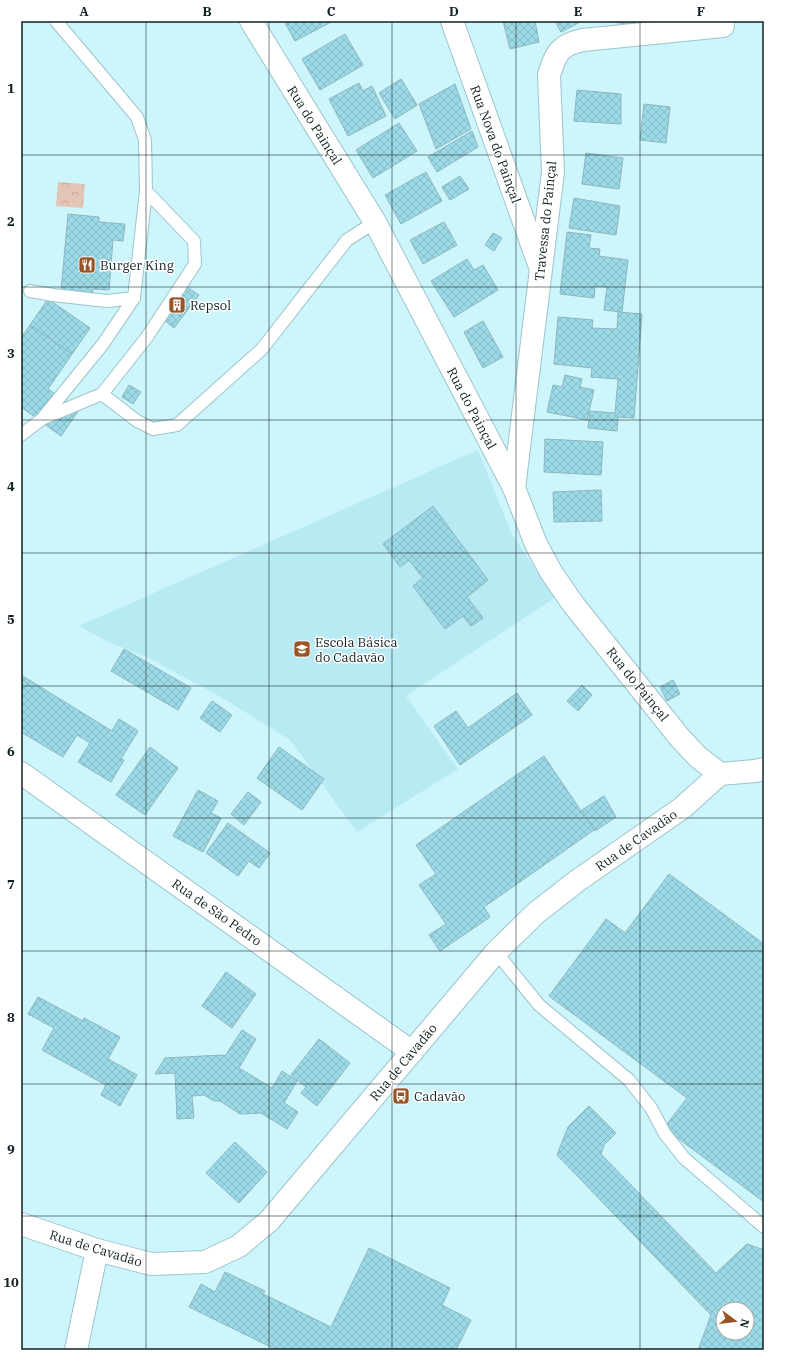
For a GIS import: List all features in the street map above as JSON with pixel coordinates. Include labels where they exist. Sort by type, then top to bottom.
[{"type":"street","name":"Rua do Painçal","points":[[251,21],[375,222],[514,488],[536,544],[551,572],[573,604],[680,738],[698,757],[720,774]]},
{"type":"street","name":"Rua Nova do Painçal","points":[[452,21],[540,267]]},
{"type":"street","name":"Travessa do Painçal","points":[[514,488],[540,267],[553,172],[549,75],[554,60],[561,48],[571,42],[723,26]]},
{"type":"street","points":[[720,774],[764,769]]},
{"type":"street","name":"Rua de São Pedro","points":[[21,773],[412,1052]]},
{"type":"street","name":"Rua de Cavadão","points":[[21,1224],[97,1250],[151,1264],[205,1262],[239,1246],[269,1220],[496,952],[536,913],[577,881],[682,808],[720,774]]},
{"type":"street","points":[[76,1350],[97,1250]]},
{"type":"lane","points":[[21,435],[42,419],[103,344],[134,298],[146,191],[145,140],[137,117],[56,21]]},
{"type":"lane","points":[[42,419],[102,394],[147,337],[195,264],[194,241],[146,191]]},
{"type":"lane","points":[[102,394],[137,421],[153,429],[177,425],[262,349],[347,240],[375,222]]},
{"type":"lane","points":[[30,291],[107,301],[134,298]]},
{"type":"lane","points":[[496,952],[540,1005],[629,1080],[651,1108],[665,1134],[684,1158],[764,1227]]},
{"type":"shaded area","name":"Escola Básica do Cadavão","points":[[478,450],[512,535],[556,597],[406,696],[458,769],[357,832],[290,740],[221,697],[147,657],[106,641],[79,626]]},
{"type":"green space","points":[[58,182],[85,184],[83,208],[56,206]]},
{"type":"building","points":[[284,21],[331,21],[331,22],[295,41]]},
{"type":"building","points":[[503,21],[535,21],[539,42],[510,49]]},
{"type":"building","points":[[555,21],[582,21],[561,32]]},
{"type":"building","points":[[603,21],[636,21],[636,25]]},
{"type":"building","points":[[345,34],[363,65],[320,90],[302,59]]},
{"type":"building","points":[[401,79],[417,105],[395,119],[379,93]]},
{"type":"building","points":[[359,83],[363,91],[372,86],[386,116],[348,136],[329,99]]},
{"type":"building","points":[[455,84],[471,129],[436,149],[419,104]]},
{"type":"building","points":[[577,90],[621,94],[621,124],[574,121]]},
{"type":"building","points":[[644,104],[670,107],[666,143],[640,140]]},
{"type":"building","points":[[399,123],[417,151],[373,178],[356,150]]},
{"type":"building","points":[[472,131],[478,147],[437,172],[428,157]]},
{"type":"building","points":[[586,153],[623,158],[619,189],[582,184]]},
{"type":"building","points":[[426,172],[442,201],[401,224],[385,195]]},
{"type":"building","points":[[460,176],[469,189],[450,200],[442,187]]},
{"type":"building","points":[[574,198],[620,206],[616,235],[569,228]]},
{"type":"building","name":"Burger King","points":[[68,214],[99,217],[99,222],[125,224],[123,241],[113,240],[109,290],[93,289],[92,294],[61,291]]},
{"type":"building","points":[[444,222],[457,245],[423,264],[410,240]]},
{"type":"building","points":[[567,232],[591,235],[589,248],[600,249],[599,256],[628,260],[622,312],[604,310],[607,287],[595,286],[594,298],[560,294]]},
{"type":"building","points":[[493,233],[502,238],[494,251],[485,245]]},
{"type":"building","points":[[467,259],[474,270],[483,265],[498,290],[454,317],[431,281]]},
{"type":"building","name":"Repsol","points":[[179,282],[199,295],[174,328],[156,314]]},
{"type":"building","points":[[48,299],[90,328],[72,354],[30,325]]},
{"type":"building","points":[[618,312],[642,314],[634,418],[618,417],[617,431],[588,428],[590,411],[615,413],[618,379],[591,377],[592,368],[554,364],[558,317],[593,320],[592,328],[617,329]]},
{"type":"building","points":[[483,321],[503,357],[483,368],[464,332]]},
{"type":"building","points":[[30,325],[72,354],[48,389],[79,410],[61,436],[21,407],[21,338]]},
{"type":"building","points":[[565,375],[582,379],[580,387],[594,390],[587,420],[547,412],[553,385],[562,387]]},
{"type":"building","points":[[129,385],[141,392],[133,404],[122,397]]},
{"type":"building","points":[[545,439],[603,442],[601,475],[544,472]]},
{"type":"building","points":[[601,490],[602,521],[554,522],[553,492]]},
{"type":"building","points":[[433,506],[488,580],[467,597],[483,618],[471,626],[463,616],[445,629],[413,586],[423,578],[409,560],[400,567],[383,544]]},
{"type":"building","points":[[124,649],[191,688],[178,710],[111,671]]},
{"type":"building","points":[[21,675],[112,731],[119,719],[138,731],[121,759],[124,760],[111,782],[78,762],[90,743],[77,735],[63,757],[21,732]]},
{"type":"building","points":[[673,680],[680,694],[667,701],[660,687]]},
{"type":"building","points":[[582,685],[592,695],[578,711],[567,701]]},
{"type":"building","points":[[517,693],[532,715],[460,765],[434,726],[456,711],[468,728]]},
{"type":"building","points":[[212,701],[232,715],[220,732],[200,718]]},
{"type":"building","points":[[150,747],[178,768],[145,815],[116,795]]},
{"type":"building","points":[[279,747],[324,779],[302,810],[257,778]]},
{"type":"building","points":[[544,756],[594,830],[484,907],[490,917],[440,951],[429,935],[446,924],[419,885],[436,874],[416,845]]},
{"type":"building","points":[[198,790],[218,801],[211,813],[221,818],[203,852],[173,836]]},
{"type":"building","points":[[248,792],[261,802],[244,825],[231,814]]},
{"type":"building","points":[[604,796],[616,817],[595,831],[582,810]]},
{"type":"building","points":[[228,823],[270,853],[259,868],[249,861],[238,876],[206,853]]},
{"type":"building","points":[[669,874],[764,944],[764,1202],[664,1128],[687,1098],[549,996],[606,919],[625,933]]},
{"type":"building","points":[[226,972],[256,994],[232,1028],[202,1006]]},
{"type":"building","points":[[38,997],[83,1021],[84,1018],[120,1037],[108,1059],[137,1075],[120,1106],[101,1095],[106,1085],[42,1050],[54,1028],[28,1014]]},
{"type":"building","points":[[242,1030],[256,1039],[239,1068],[272,1088],[282,1071],[297,1081],[284,1103],[298,1112],[287,1129],[261,1113],[240,1114],[220,1101],[214,1101],[204,1095],[192,1096],[194,1118],[177,1119],[175,1073],[155,1074],[165,1058],[225,1056]]},
{"type":"building","points":[[319,1039],[350,1063],[317,1106],[301,1093],[306,1087],[291,1075]]},
{"type":"building","points":[[589,1106],[616,1133],[604,1145],[601,1154],[716,1273],[747,1244],[764,1250],[764,1350],[698,1350],[711,1315],[557,1155],[568,1127]]},
{"type":"building","points":[[235,1142],[267,1172],[239,1203],[206,1173]]},
{"type":"building","points":[[369,1248],[450,1288],[442,1305],[471,1320],[456,1350],[277,1350],[189,1307],[201,1284],[215,1292],[225,1272],[265,1291],[263,1294],[331,1327]]},
{"type":"place","name":"Burger King","points":[[87,265]]},
{"type":"place","name":"Repsol","points":[[177,305]]},
{"type":"place","name":"Escola Básica do Cadavão","points":[[302,649]]},
{"type":"place","name":"Cadavão","points":[[401,1096]]}]
